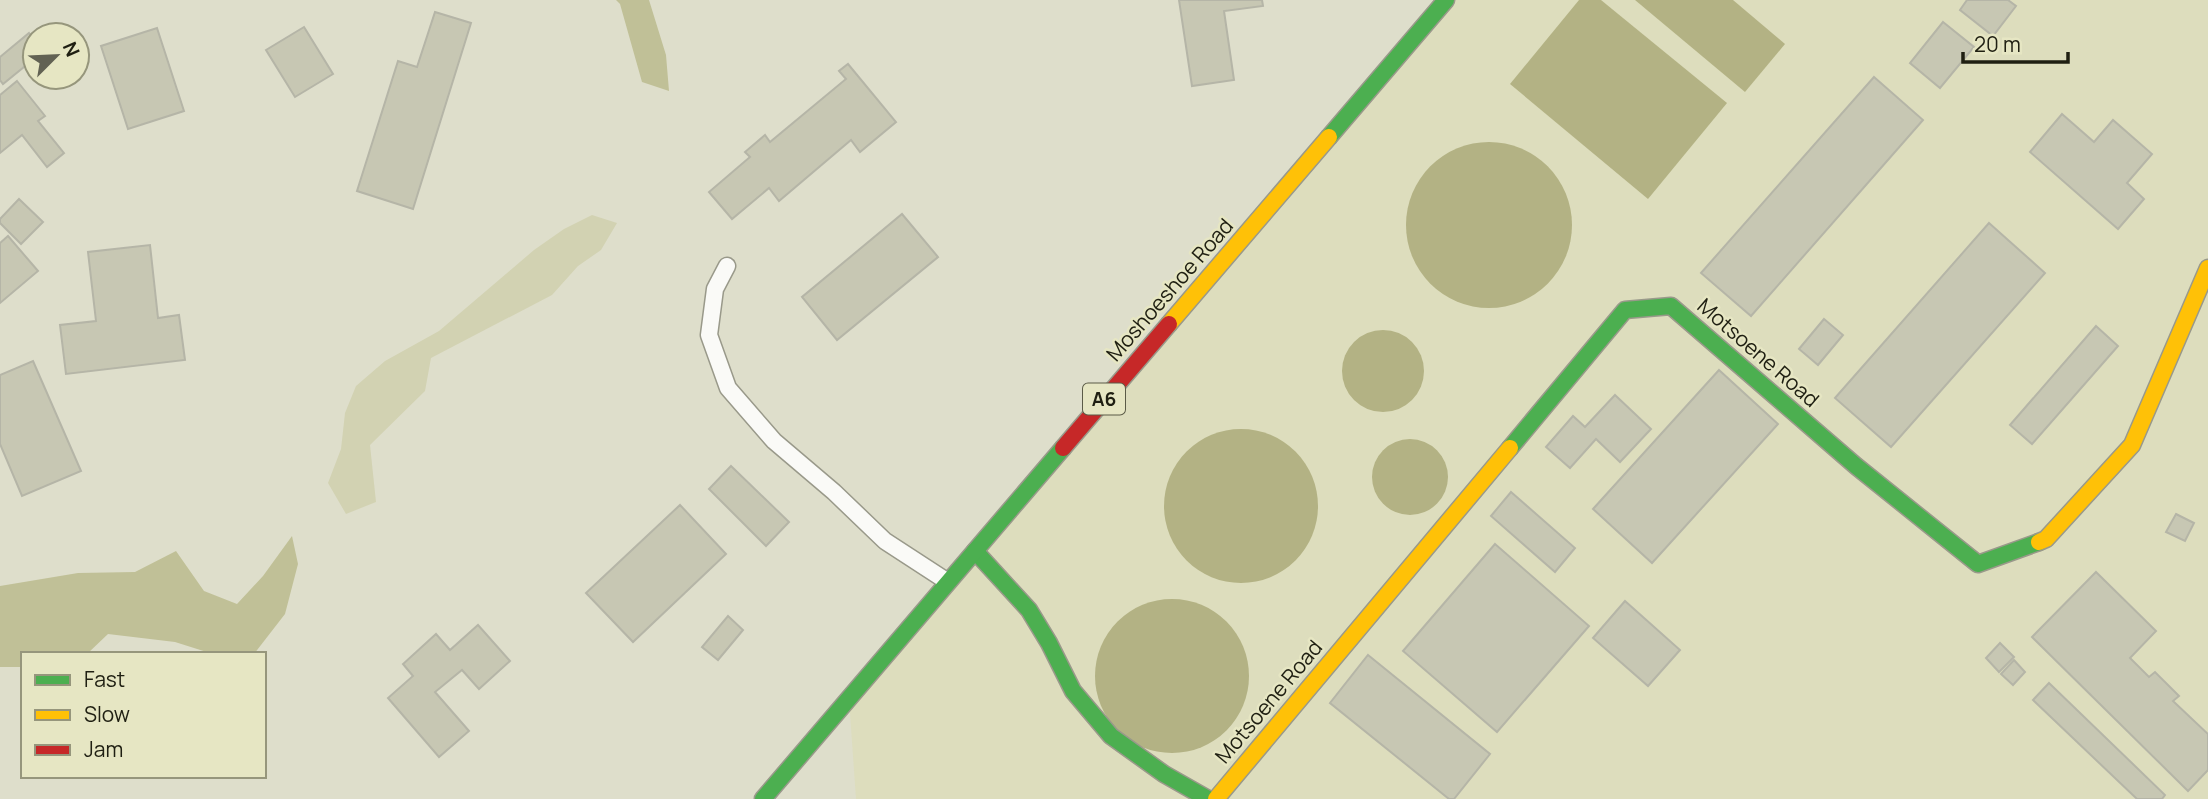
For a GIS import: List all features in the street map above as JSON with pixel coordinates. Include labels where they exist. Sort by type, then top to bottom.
[{"type":"street","name":"Moshoeshoe Road","points":[[763,799],[1446,0]]},
{"type":"street","name":"Motsoene Road","points":[[1216,799],[1625,310],[1671,306],[1856,466],[1978,564],[2046,538],[2132,445],[2208,268]]},
{"type":"street","points":[[975,551],[1028,610],[1049,643],[1073,691],[1111,736],[1164,774],[1208,799]]},
{"type":"lane","points":[[727,266],[715,289],[709,335],[727,388],[774,441],[834,492],[885,541],[948,582]]},
{"type":"shaded area","points":[[616,0],[649,0],[666,55],[669,91],[642,82],[620,4]]},
{"type":"shaded area","points":[[1446,0],[2208,0],[2208,799],[856,799],[849,699]]},
{"type":"shaded area","points":[[1579,0],[1601,0],[1727,103],[1648,199],[1510,84]]},
{"type":"shaded area","points":[[1635,0],[1733,0],[1785,44],[1745,92]]},
{"type":"shaded area","points":[[1489,142],[1521,148],[1548,166],[1566,193],[1572,225],[1566,257],[1548,284],[1521,302],[1489,308],[1457,302],[1430,284],[1412,257],[1406,225],[1412,193],[1430,166],[1457,148]]},
{"type":"shaded area","points":[[592,215],[617,223],[601,250],[578,266],[552,295],[431,358],[425,391],[370,445],[376,502],[346,514],[328,483],[341,449],[345,413],[356,386],[385,361],[439,331],[534,250],[564,229]]},
{"type":"shaded area","points":[[1383,330],[1399,333],[1412,342],[1421,355],[1424,371],[1421,387],[1412,400],[1399,409],[1383,412],[1367,409],[1354,400],[1345,387],[1342,371],[1345,355],[1354,342],[1367,333]]},
{"type":"shaded area","points":[[1241,429],[1271,435],[1296,451],[1312,476],[1318,506],[1312,536],[1296,561],[1271,577],[1241,583],[1211,577],[1186,561],[1170,536],[1164,506],[1170,476],[1186,451],[1211,435]]},
{"type":"shaded area","points":[[1410,439],[1424,442],[1437,450],[1445,463],[1448,477],[1445,491],[1437,504],[1424,512],[1410,515],[1396,512],[1383,504],[1375,491],[1372,477],[1375,463],[1383,450],[1396,442]]},
{"type":"shaded area","points":[[292,536],[298,564],[285,614],[256,652],[207,652],[175,642],[108,634],[89,652],[21,652],[21,667],[0,667],[0,586],[78,573],[135,572],[176,551],[204,591],[237,604],[263,576]]},
{"type":"shaded area","points":[[1172,599],[1201,605],[1226,622],[1243,647],[1249,676],[1243,705],[1226,730],[1201,747],[1172,753],[1143,747],[1118,730],[1101,705],[1095,676],[1101,647],[1118,622],[1143,605]]},
{"type":"building","points":[[1179,0],[1262,0],[1263,6],[1224,11],[1234,80],[1192,86]]},
{"type":"building","points":[[1967,0],[2008,0],[2016,6],[1993,36],[1960,10]]},
{"type":"building","points":[[435,12],[471,23],[413,209],[357,191],[398,61],[417,67]]},
{"type":"building","points":[[1943,22],[1974,47],[1940,88],[1910,63]]},
{"type":"building","points":[[304,27],[333,74],[295,97],[266,50]]},
{"type":"building","points":[[157,28],[184,111],[128,129],[101,46]]},
{"type":"building","points":[[21,40],[21,69],[3,84],[0,80],[0,57]]},
{"type":"building","points":[[848,64],[896,122],[860,152],[851,140],[779,201],[769,188],[732,219],[709,192],[750,157],[745,152],[765,135],[770,142],[846,79],[839,71]]},
{"type":"building","points":[[1874,77],[1923,120],[1751,316],[1701,273]]},
{"type":"building","points":[[17,81],[21,91],[25,91],[45,116],[38,121],[64,153],[47,167],[22,135],[0,153],[0,95]]},
{"type":"building","points":[[2062,114],[2094,142],[2113,120],[2152,154],[2127,183],[2144,199],[2118,229],[2030,152]]},
{"type":"building","points":[[19,199],[43,222],[21,244],[0,223],[0,219]]},
{"type":"building","points":[[902,214],[938,257],[837,340],[802,297]]},
{"type":"building","points":[[1989,223],[2045,273],[1891,447],[1835,398]]},
{"type":"building","points":[[8,236],[38,271],[0,303],[0,243]]},
{"type":"building","points":[[150,245],[158,318],[179,315],[185,360],[66,374],[60,325],[96,321],[88,252]]},
{"type":"building","points":[[1824,319],[1843,335],[1818,365],[1799,349]]},
{"type":"building","points":[[2096,326],[2118,346],[2032,444],[2010,425]]},
{"type":"building","points":[[33,361],[81,471],[22,496],[0,444],[0,375]]},
{"type":"building","points":[[1719,370],[1778,424],[1652,563],[1593,509]]},
{"type":"building","points":[[1615,395],[1651,429],[1620,462],[1596,439],[1570,468],[1546,447],[1573,416],[1585,427]]},
{"type":"building","points":[[731,466],[789,522],[766,546],[709,489]]},
{"type":"building","points":[[1511,492],[1575,548],[1555,572],[1491,516]]},
{"type":"building","points":[[680,505],[726,554],[633,642],[586,593]]},
{"type":"building","points":[[2176,514],[2194,523],[2185,541],[2166,532]]},
{"type":"building","points":[[1495,544],[1589,626],[1497,732],[1403,651]]},
{"type":"building","points":[[2096,572],[2156,631],[2130,658],[2149,677],[2155,672],[2179,696],[2173,701],[2208,734],[2208,770],[2188,791],[2032,637]]},
{"type":"building","points":[[1625,601],[1680,650],[1648,686],[1593,638]]},
{"type":"building","points":[[728,616],[743,630],[718,660],[702,647]]},
{"type":"building","points":[[478,625],[510,661],[479,689],[462,670],[435,692],[469,731],[439,757],[388,698],[413,676],[403,664],[436,634],[450,650]]},
{"type":"building","points":[[2000,643],[2014,657],[1999,672],[1986,658]]},
{"type":"building","points":[[1368,655],[1490,754],[1454,799],[1449,799],[1330,703]]},
{"type":"building","points":[[2014,660],[2025,672],[2013,685],[2001,674]]},
{"type":"building","points":[[2049,683],[2165,795],[2162,799],[2137,799],[2033,700]]},
{"type":"traffic: fast","points":[[1329,137],[1446,0]]},
{"type":"traffic: fast","points":[[1510,448],[1625,310],[1671,306],[1856,466],[1978,564],[2039,542]]},
{"type":"traffic: fast","points":[[763,799],[1063,448]]},
{"type":"traffic: fast","points":[[975,551],[1029,610],[1073,691],[1111,736],[1164,774],[1208,799]]},
{"type":"traffic: slow","points":[[1169,324],[1329,137]]},
{"type":"traffic: slow","points":[[2039,542],[2046,539],[2132,445],[2208,268]]},
{"type":"traffic: slow","points":[[1216,799],[1510,448]]},
{"type":"traffic: jam","points":[[1063,448],[1169,324]]}]
